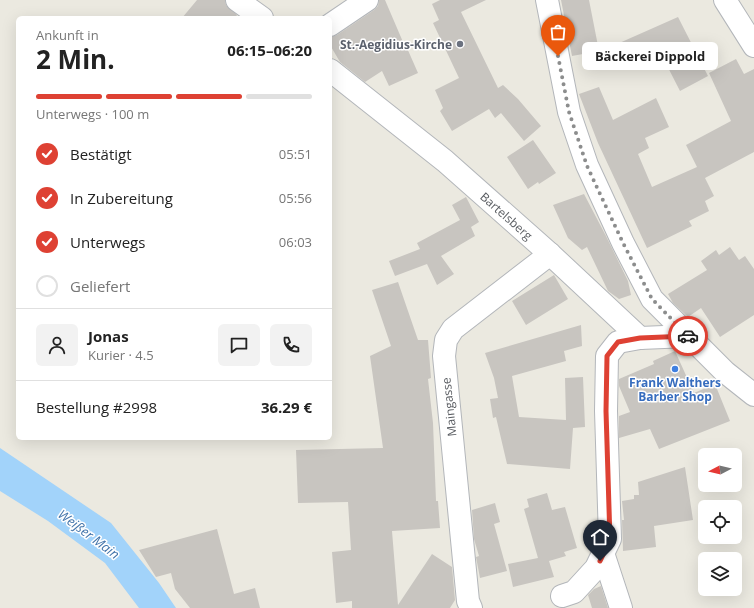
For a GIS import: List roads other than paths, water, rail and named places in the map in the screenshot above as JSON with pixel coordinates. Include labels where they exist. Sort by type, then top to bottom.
[{"type":"street","points":[[237,0],[259,16]]},
{"type":"street","points":[[332,24],[367,0]]},
{"type":"street","points":[[547,0],[569,112],[587,166],[623,243],[652,299],[725,372],[754,395]]},
{"type":"street","points":[[725,0],[754,46]]},
{"type":"street","name":"Bartelsberg","points":[[332,72],[445,161],[550,254],[640,338]]},
{"type":"street","name":"Maingasse","points":[[471,608],[468,601],[444,356],[446,340],[453,330],[550,254]]},
{"type":"street","points":[[568,594],[596,568],[610,540],[606,411],[607,356],[618,342],[640,338],[688,336]]},
{"type":"street","points":[[603,553],[621,608]]},
{"type":"water","name":"Weißer Main","points":[[0,448],[111,523],[159,583],[176,608],[139,608],[105,563],[48,521],[0,491]]},
{"type":"place","name":"St.-Aegidius-Kirche","points":[[460,44]]},
{"type":"place","name":"Bäckerei Dippold","points":[[558,56]]},
{"type":"place","name":"Frank Walthers Barber Shop","points":[[675,369]]}]
